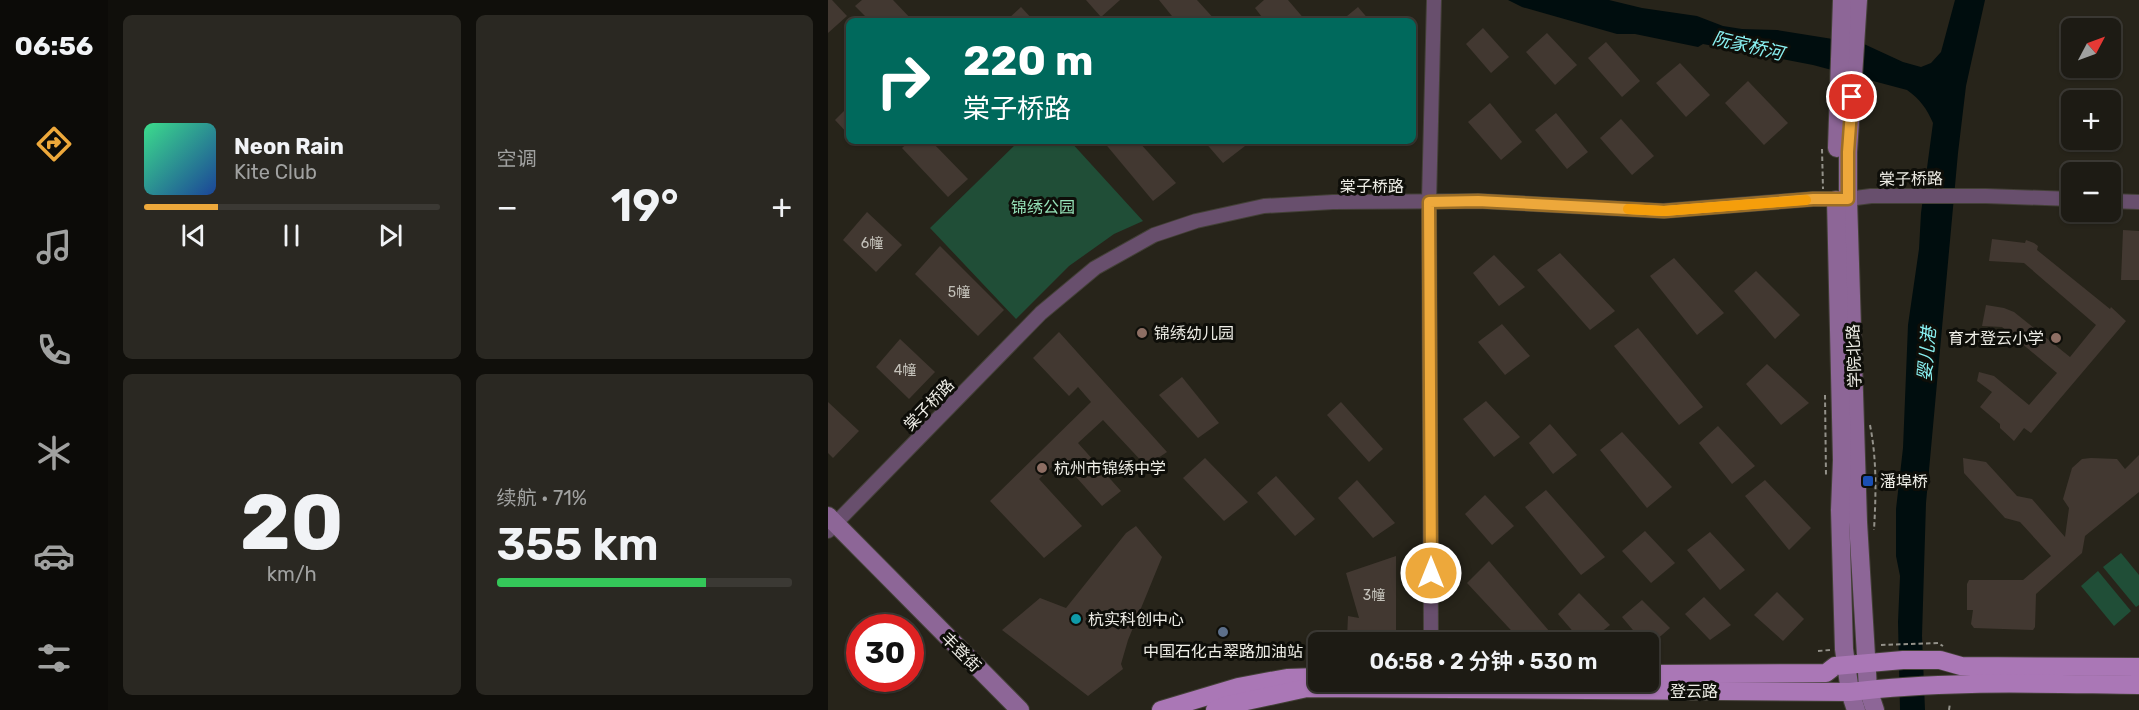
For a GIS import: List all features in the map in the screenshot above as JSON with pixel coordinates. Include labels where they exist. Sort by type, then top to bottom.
[{"type":"main road","name":"学院北路","points":[[1842,0],[1848,26],[1842,199],[1840,510],[1844,649],[1847,664],[1859,691],[1875,710]]},
{"type":"main road","name":"学院北路","points":[[1848,26],[1857,0]]},
{"type":"main road","name":"学院北路","points":[[1842,199],[1858,522],[1868,663],[1856,710]]},
{"type":"main road","name":"丰登街","points":[[831,524],[1020,710]]},
{"type":"main road","name":"登云路","points":[[1659,674],[1826,673],[1835,666],[1868,663],[1902,652],[1939,652],[1961,666],[2139,667]]},
{"type":"main road","points":[[1161,710],[1238,687],[1287,678],[1308,677]]},
{"type":"main road","name":"登云路","points":[[1215,710],[1307,688],[1859,691],[1906,685],[1952,683],[2139,685]]},
{"type":"street","points":[[1431,632],[1429,202],[1434,0]]},
{"type":"street","name":"棠子桥路","points":[[831,524],[1041,313],[1095,268],[1154,235],[1196,221],[1264,206],[1333,202],[1478,201],[1664,211],[1871,196],[2061,199]]},
{"type":"street","points":[[2121,201],[2139,202]]},
{"type":"path","points":[[1902,652],[1939,652]]},
{"type":"path","points":[[1950,703],[1950,710]]},
{"type":"green space","name":"锦绣公园","points":[[1016,144],[1073,144],[1143,221],[1114,234],[1069,266],[1016,319],[930,228]]},
{"type":"green space","points":[[2121,553],[2139,575],[2139,605],[2136,607],[2103,567]]},
{"type":"green space","points":[[2098,571],[2131,611],[2114,626],[2081,586]]},
{"type":"water","points":[[1508,0],[1609,0],[1642,8],[1697,16],[1723,26],[1777,30],[1864,44],[1903,62],[1921,67],[1931,63],[1941,52],[1955,0],[1985,0],[1966,86],[1958,153],[1926,503],[1922,636],[1925,710],[1900,710],[1898,622],[1900,576],[1896,556],[1896,509],[1903,448],[1908,325],[1933,123],[1928,113],[1907,90],[1813,65],[1703,44],[1698,47],[1635,34],[1617,34],[1522,7]]},
{"type":"building","points":[[828,0],[832,0],[847,16],[828,33]]},
{"type":"building","points":[[862,0],[893,0],[910,18],[867,18],[855,6]]},
{"type":"building","points":[[1086,0],[1120,0],[1101,17]]},
{"type":"building","points":[[1159,0],[1197,0],[1213,18],[1174,18]]},
{"type":"building","points":[[1264,0],[1288,0],[1303,18],[1263,18],[1255,8]]},
{"type":"building","points":[[1021,7],[1031,18],[1009,18]]},
{"type":"building","points":[[1358,7],[1367,18],[1345,18]]},
{"type":"building","points":[[1483,28],[1509,57],[1491,73],[1466,44]]},
{"type":"building","points":[[1547,33],[1577,65],[1555,85],[1526,52]]},
{"type":"building","points":[[1606,42],[1640,81],[1622,97],[1588,58]]},
{"type":"building","points":[[1680,63],[1710,95],[1686,117],[1656,83]]},
{"type":"building","points":[[1748,81],[1788,123],[1764,145],[1725,103]]},
{"type":"building","points":[[1490,103],[1522,142],[1501,160],[1468,122]]},
{"type":"building","points":[[846,109],[846,132],[835,120]]},
{"type":"building","points":[[1556,113],[1588,152],[1567,169],[1535,130]]},
{"type":"building","points":[[1621,119],[1654,156],[1632,175],[1600,138]]},
{"type":"building","points":[[907,144],[934,144],[968,179],[948,197],[902,148]]},
{"type":"building","points":[[1106,144],[1141,144],[1176,183],[1153,201]]},
{"type":"building","points":[[1207,144],[1243,144],[1245,146],[1223,163]]},
{"type":"building","points":[[867,212],[902,245],[876,272],[843,240]]},
{"type":"building","points":[[2123,230],[2139,231],[2139,280],[2121,280]]},
{"type":"building","points":[[1992,239],[2025,243],[2026,240],[2034,243],[2038,246],[2037,250],[2126,321],[2031,433],[2024,428],[2014,441],[2000,428],[2000,424],[1980,407],[1992,392],[1977,381],[1979,372],[1994,376],[2029,405],[2057,373],[2002,327],[1982,326],[1986,305],[2014,312],[2070,357],[2096,325],[2024,263],[1989,261]]},
{"type":"building","points":[[940,246],[1004,310],[978,336],[915,274]]},
{"type":"building","points":[[1560,253],[1615,311],[1590,330],[1537,270]]},
{"type":"building","points":[[1494,255],[1525,287],[1499,306],[1473,273]]},
{"type":"building","points":[[1674,258],[1724,313],[1697,335],[1650,276]]},
{"type":"building","points":[[1756,271],[1800,315],[1775,339],[1734,291]]},
{"type":"building","points":[[1502,324],[1530,356],[1505,375],[1478,342]]},
{"type":"building","points":[[1638,328],[1703,407],[1679,425],[1614,346]]},
{"type":"building","points":[[1059,332],[1167,452],[1146,466],[1103,420],[1078,443],[1121,491],[1102,506],[1060,459],[1039,479],[1082,526],[1044,558],[990,501],[1091,402],[1078,387],[1069,396],[1033,358]]},
{"type":"building","points":[[900,339],[935,372],[909,399],[876,367]]},
{"type":"building","points":[[1767,364],[1809,403],[1781,425],[1746,384]]},
{"type":"building","points":[[1182,377],[1219,423],[1198,438],[1159,395]]},
{"type":"building","points":[[1486,401],[1520,437],[1494,457],[1463,419]]},
{"type":"building","points":[[828,402],[859,431],[833,458],[828,453]]},
{"type":"building","points":[[1341,402],[1383,449],[1369,462],[1327,415]]},
{"type":"building","points":[[1550,424],[1577,455],[1553,474],[1529,443]]},
{"type":"building","points":[[1718,426],[1755,466],[1732,484],[1699,443]]},
{"type":"building","points":[[1622,432],[1672,487],[1647,508],[1600,450]]},
{"type":"building","points":[[2139,455],[2139,492],[2085,536],[2082,553],[2036,594],[2033,630],[1974,628],[1971,624],[1973,610],[1967,610],[1969,580],[2023,580],[2051,556],[2020,522],[2005,518],[1964,473],[1963,458],[1986,462],[2017,496],[2032,499],[2065,537],[2069,508],[2063,499],[2072,468],[2082,459],[2091,458],[2117,459],[2125,469]]},
{"type":"building","points":[[1205,458],[1248,502],[1224,521],[1183,478]]},
{"type":"building","points":[[1276,476],[1315,519],[1295,536],[1257,493]]},
{"type":"building","points":[[1357,480],[1395,523],[1373,538],[1338,498]]},
{"type":"building","points":[[1765,480],[1811,528],[1789,550],[1745,496]]},
{"type":"building","points":[[1546,490],[1605,557],[1581,575],[1525,507]]},
{"type":"building","points":[[1485,495],[1514,526],[1492,545],[1465,514]]},
{"type":"building","name":"杭实科创中心","points":[[1136,526],[1162,557],[1128,640],[1121,664],[1123,669],[1088,696],[1002,630],[1040,598],[1066,608],[1126,533]]},
{"type":"building","points":[[1645,531],[1675,563],[1651,583],[1622,551]]},
{"type":"building","points":[[1710,532],[1745,570],[1720,590],[1687,550]]},
{"type":"building","points":[[1396,556],[1396,632],[1347,632],[1348,616],[1359,618],[1346,573]]},
{"type":"building","points":[[1489,561],[1550,632],[1513,632],[1467,583]]},
{"type":"building","points":[[1777,592],[1804,619],[1783,641],[1754,615]]},
{"type":"building","points":[[1579,593],[1610,625],[1601,632],[1573,632],[1558,614]]},
{"type":"building","points":[[1704,597],[1731,625],[1710,640],[1685,614]]},
{"type":"building","points":[[1642,600],[1670,628],[1659,638],[1659,632],[1635,632],[1622,617]]},
{"type":"slow traffic","points":[[1628,209],[1664,211],[1806,200]]},
{"type":"place","name":"锦绣幼儿园","points":[[1142,333]]},
{"type":"place","name":"育才登云小学","points":[[2056,338]]},
{"type":"place","name":"杭州市锦绣中学","points":[[1042,468]]},
{"type":"place","name":"潘埠桥","points":[[1868,481]]},
{"type":"place","name":"杭实科创中心","points":[[1076,619]]},
{"type":"place","name":"中国石化古翠路加油站","points":[[1223,632]]},
{"type":"route","points":[[1431,573],[1429,202],[1478,201],[1664,211],[1813,199],[1848,199],[1848,152],[1852,97]]},
{"type":"water label","name":"阮家桥河","points":[[1748,46]]},
{"type":"water label","name":"婴儿港","points":[[1927,354]]}]
